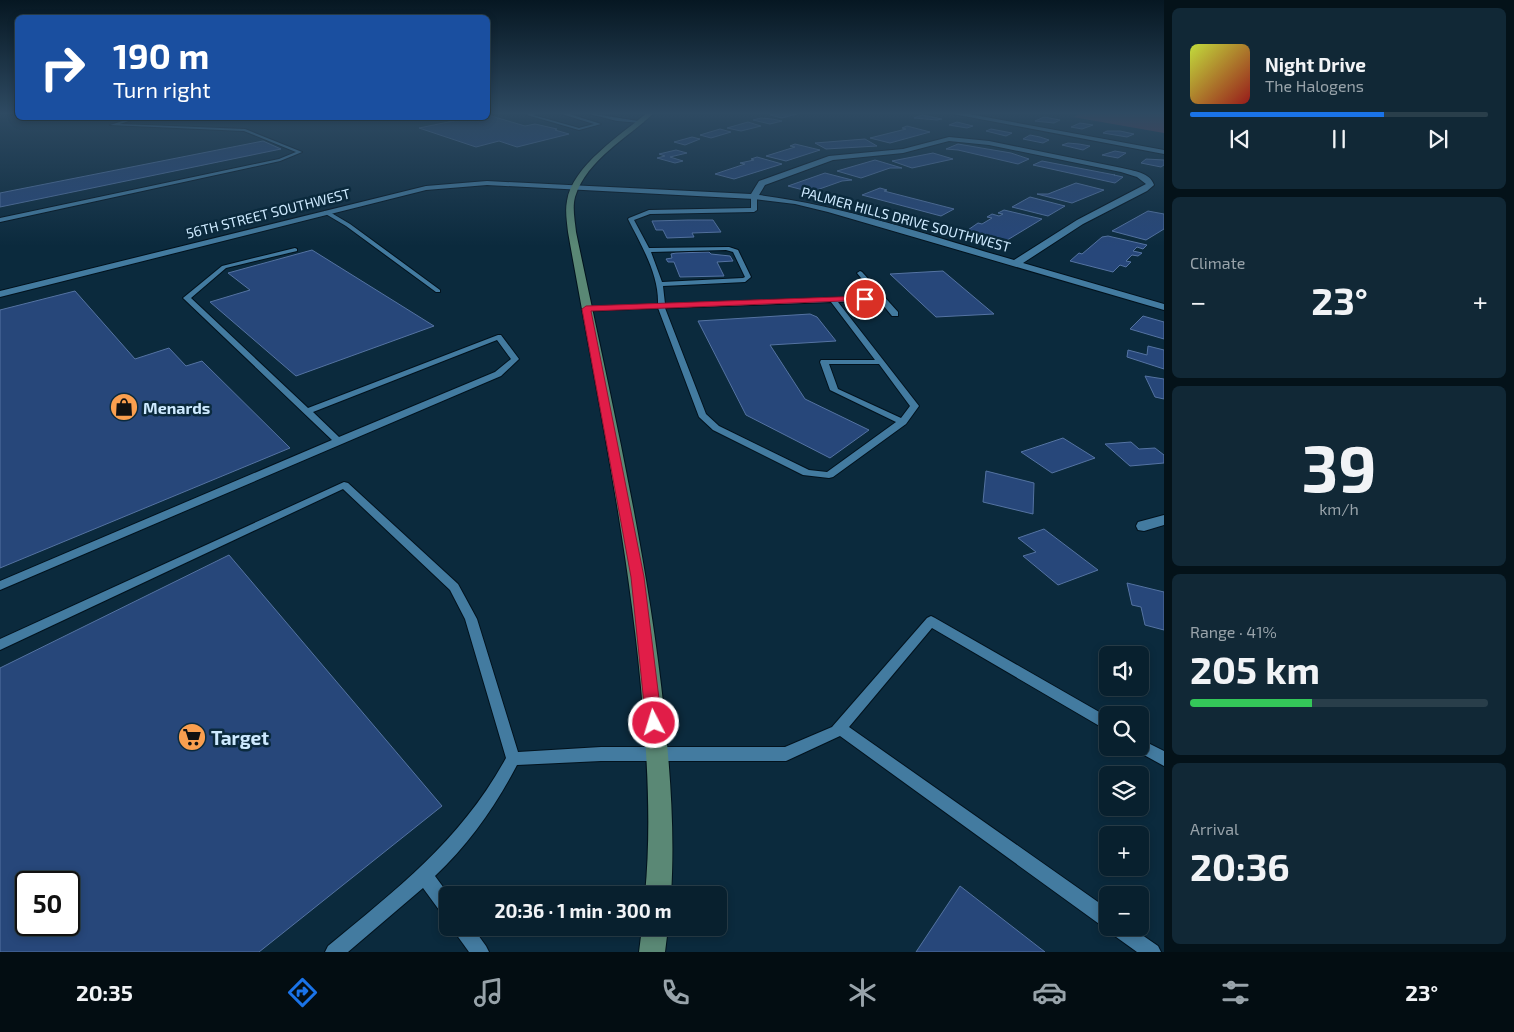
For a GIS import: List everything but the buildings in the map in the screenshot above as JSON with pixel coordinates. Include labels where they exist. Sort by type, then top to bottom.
[{"type":"main road","points":[[602,156],[593,164],[576,188],[571,198],[570,215],[586,309],[638,577],[650,670],[660,812],[658,886]]},
{"type":"main road","points":[[652,952],[653,936]]},
{"type":"street","points":[[754,197],[759,186],[762,184],[832,158],[848,156]]},
{"type":"street","points":[[1016,263],[1080,222],[1150,185],[1147,178],[1122,170],[1055,156]]},
{"type":"street","name":"56TH STREET SOUTHWEST","points":[[0,294],[326,212],[445,186],[487,183],[576,188]]},
{"type":"street","name":"PALMER HILLS DRIVE SOUTHWEST","points":[[576,188],[754,197],[795,202],[830,210],[1164,307]]},
{"type":"street","points":[[1144,526],[1164,520]]},
{"type":"lane","points":[[0,220],[280,160],[289,156]]},
{"type":"lane","points":[[754,197],[754,210],[648,212],[631,219],[647,250],[660,284],[662,292],[661,307],[702,415],[716,428],[806,473],[829,475],[903,422],[915,406],[834,300]]},
{"type":"lane","points":[[326,212],[348,225],[438,291]]},
{"type":"lane","points":[[647,250],[730,248],[736,251],[748,277],[745,280],[736,282],[660,284]]},
{"type":"lane","points":[[295,250],[224,267],[186,298],[338,441]]},
{"type":"lane","points":[[860,273],[895,314]]},
{"type":"lane","points":[[586,309],[881,298]]},
{"type":"lane","points":[[0,586],[498,374],[515,360],[498,337],[306,412]]},
{"type":"lane","points":[[881,362],[824,362],[834,390],[903,422]]},
{"type":"lane","points":[[0,646],[344,485],[454,587],[471,619],[513,759],[500,787],[486,808],[425,877],[334,952]]},
{"type":"lane","points":[[513,759],[601,754],[786,754],[840,728],[931,621],[1099,720]]},
{"type":"lane","points":[[840,728],[1099,914]]},
{"type":"lane","points":[[1149,750],[1164,759]]},
{"type":"lane","points":[[425,877],[439,896]]},
{"type":"lane","points":[[468,936],[480,952]]},
{"type":"lane","points":[[1129,936],[1152,952]]},
{"type":"place","name":"Menards","points":[[124,407]]},
{"type":"place","name":"Target","points":[[192,737]]},
{"type":"route","points":[[654,723],[650,670],[638,577],[586,309],[865,299]]}]
